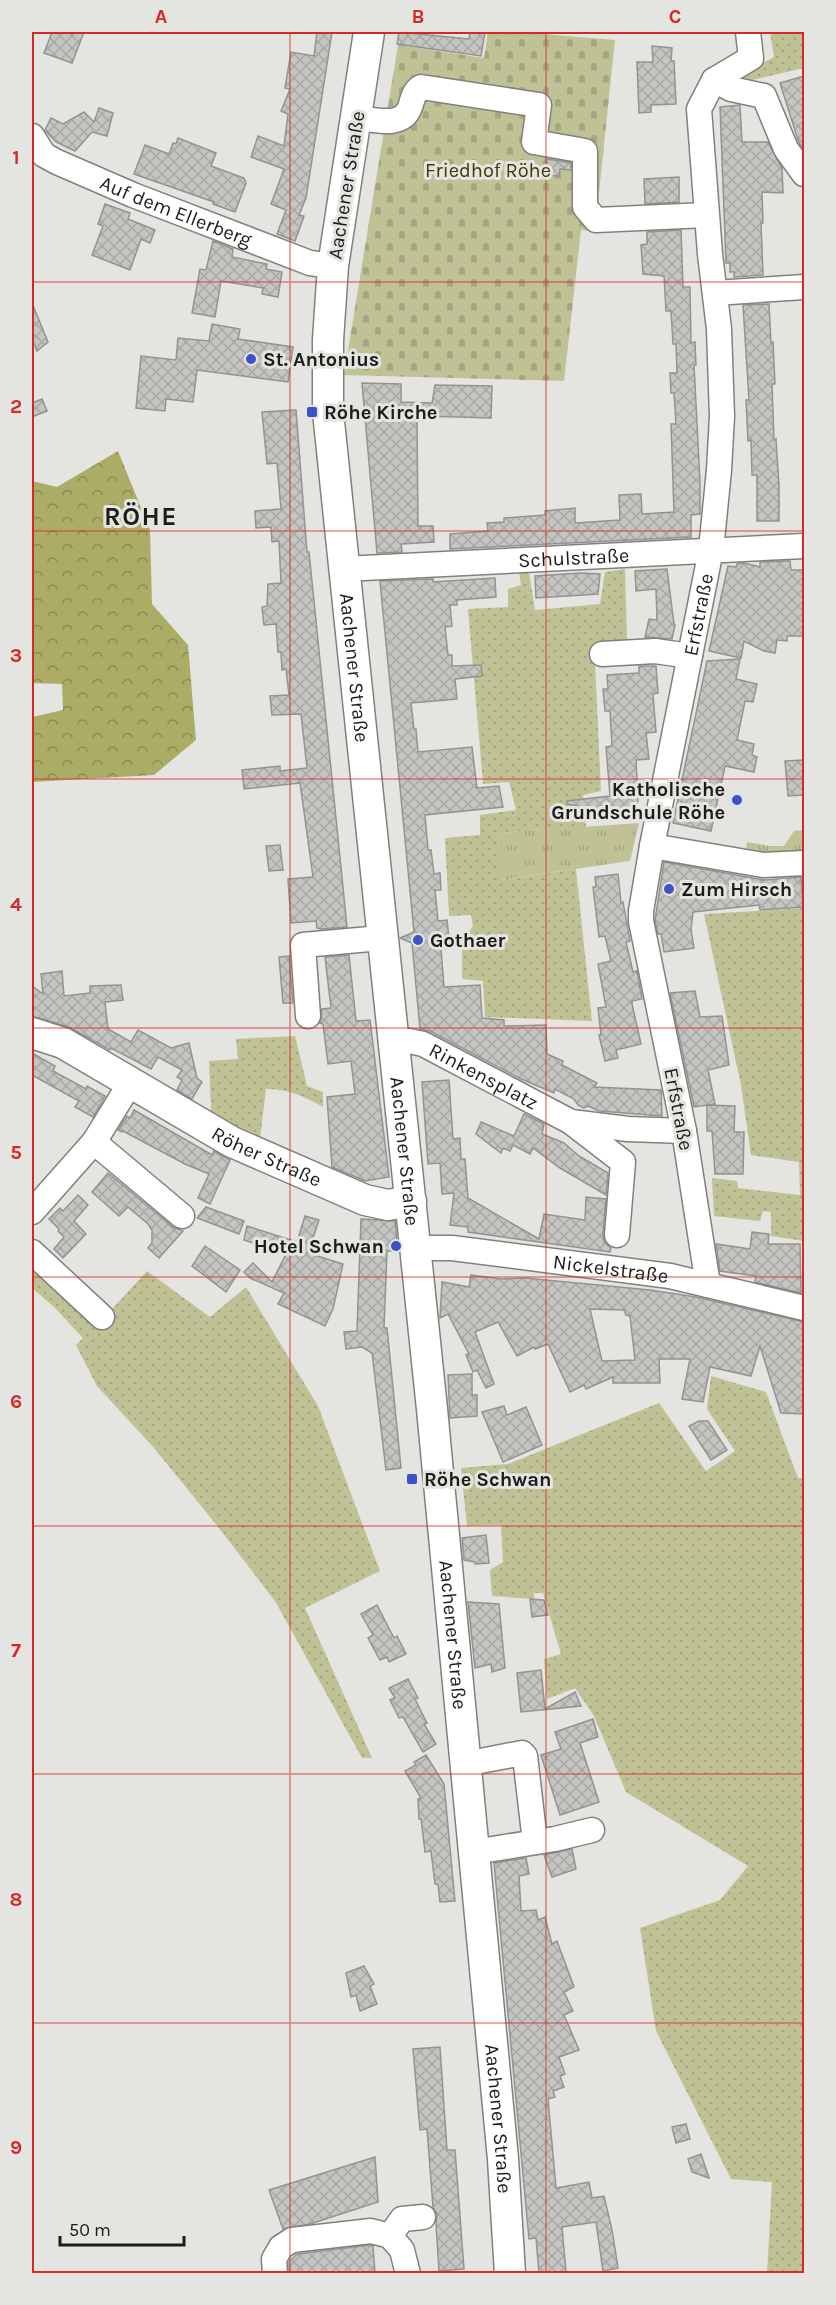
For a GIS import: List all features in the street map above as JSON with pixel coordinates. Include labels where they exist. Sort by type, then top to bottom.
[{"type":"main road","name":"Aachener Straße","points":[[369,32],[333,266],[328,340],[328,412],[381,938],[416,1248],[503,2159],[510,2274]]},
{"type":"main road","name":"Röher Straße","points":[[32,1033],[63,1043],[232,1142],[365,1200],[388,1205],[411,1201]]},
{"type":"street","points":[[714,80],[751,58],[748,32]]},
{"type":"street","points":[[714,80],[731,89],[764,96],[786,149],[804,174]]},
{"type":"street","name":"Erfstraße","points":[[708,1284],[684,1131],[641,921],[652,846],[711,550],[722,416],[719,329],[706,215],[699,109],[714,80]]},
{"type":"street","points":[[356,118],[397,121],[404,118],[415,91],[421,87],[539,105],[534,142],[585,152],[585,207],[596,220],[706,215]]},
{"type":"street","name":"Auf dem Ellerberg","points":[[32,136],[44,155],[133,195],[310,263],[333,266]]},
{"type":"street","points":[[715,293],[804,288]]},
{"type":"street","name":"Schulstraße","points":[[343,569],[804,546]]},
{"type":"street","points":[[602,654],[654,651],[690,656]]},
{"type":"street","points":[[652,846],[763,865],[804,863]]},
{"type":"street","points":[[308,1016],[303,945],[381,938]]},
{"type":"street","name":"Rinkensplatz","points":[[393,1042],[409,1041],[423,1044],[571,1122],[623,1162],[617,1235]]},
{"type":"street","points":[[32,1212],[94,1142],[131,1082]]},
{"type":"street","name":"Rinkensplatz","points":[[571,1122],[628,1129],[684,1131]]},
{"type":"street","points":[[94,1142],[182,1216]]},
{"type":"street","name":"Nickelstraße","points":[[416,1248],[452,1248],[670,1276],[804,1308]]},
{"type":"street","points":[[32,1252],[102,1317]]},
{"type":"street","points":[[465,1764],[522,1753],[525,1756],[535,1842]]},
{"type":"street","points":[[474,1852],[592,1830]]},
{"type":"street","points":[[390,2236],[402,2219],[423,2217]]},
{"type":"street","points":[[275,2274],[274,2259],[280,2247],[292,2240],[371,2231],[390,2236],[402,2250],[408,2274]]},
{"type":"green space","name":"Friedhof Röhe","points":[[488,32],[519,32],[615,40],[595,231],[581,230],[564,381],[344,375],[398,45],[484,58]]},
{"type":"green space","points":[[770,32],[804,32],[804,68],[739,83],[739,75],[774,57]]},
{"type":"green space","points":[[118,451],[150,530],[152,604],[188,645],[196,740],[154,775],[32,782],[32,717],[63,710],[62,684],[32,683],[32,481],[57,487]]},
{"type":"green space","points":[[625,569],[627,642],[594,642],[601,791],[583,795],[586,827],[498,833],[501,880],[576,869],[592,1021],[485,1017],[483,981],[462,979],[462,943],[473,926],[471,915],[449,916],[445,838],[480,835],[480,815],[516,810],[509,782],[483,784],[468,609],[508,607],[508,589],[521,585],[519,572],[529,572],[535,610],[600,604],[605,572]]},
{"type":"green space","points":[[639,823],[630,861],[500,880],[498,833]]},
{"type":"green space","points":[[804,830],[804,856],[746,854],[747,842],[784,846],[794,831]]},
{"type":"green space","points":[[804,908],[804,1241],[771,1236],[771,1212],[763,1211],[760,1221],[714,1216],[712,1178],[737,1181],[738,1188],[800,1195],[799,1162],[751,1155],[741,1085],[704,914]]},
{"type":"green space","points":[[295,1036],[307,1086],[323,1092],[323,1107],[296,1094],[266,1089],[260,1139],[211,1111],[209,1061],[238,1059],[236,1039]]},
{"type":"green space","points":[[32,1258],[101,1321],[147,1271],[210,1317],[246,1287],[318,1406],[380,1571],[305,1608],[372,1758],[362,1758],[275,1601],[154,1448],[97,1386],[76,1345],[83,1338],[54,1307],[32,1288]]},
{"type":"green space","points":[[711,1376],[766,1392],[798,1478],[804,1478],[804,2273],[767,2273],[772,2182],[731,2179],[656,2031],[640,1928],[720,1900],[748,1866],[626,1792],[594,1716],[575,1688],[547,1699],[544,1659],[561,1654],[543,1593],[534,1593],[534,1599],[492,1596],[490,1570],[503,1562],[501,1525],[467,1526],[461,1468],[508,1464],[659,1403],[706,1471],[735,1451],[707,1409]]},
{"type":"building","points":[[52,32],[84,32],[72,63],[44,53]]},
{"type":"building","points":[[317,32],[332,32],[306,198],[299,215],[304,216],[295,241],[277,234],[286,210],[271,204],[284,169],[251,157],[258,136],[284,146],[288,114],[281,111],[290,89],[285,88],[291,52],[314,56]]},
{"type":"building","points":[[399,32],[469,39],[470,32],[485,32],[481,56],[397,44]]},
{"type":"building","points":[[652,46],[672,48],[671,61],[674,61],[676,104],[651,105],[651,112],[639,113],[637,62],[653,62]]},
{"type":"building","points":[[804,76],[804,150],[799,143],[780,83]]},
{"type":"building","points":[[740,105],[742,142],[768,142],[782,168],[783,193],[762,192],[763,275],[734,277],[734,272],[730,272],[730,263],[726,263],[720,107]]},
{"type":"building","points":[[99,108],[113,113],[107,136],[92,132],[75,151],[56,142],[45,130],[51,118],[63,124],[84,112],[94,122]]},
{"type":"building","points":[[178,138],[216,153],[211,166],[244,178],[246,183],[235,212],[213,204],[214,202],[134,174],[145,145],[169,154],[173,143],[176,144]]},
{"type":"building","points":[[547,159],[571,163],[571,170],[560,169],[559,176],[545,175]]},
{"type":"building","points":[[679,177],[679,202],[645,204],[644,179]]},
{"type":"building","points":[[105,204],[130,213],[128,219],[155,230],[150,243],[141,239],[130,270],[92,255],[103,226],[98,224]]},
{"type":"building","points":[[681,230],[683,287],[690,287],[691,343],[695,342],[696,365],[694,365],[700,482],[700,514],[691,515],[691,537],[450,549],[450,534],[488,531],[487,523],[504,522],[504,518],[545,515],[545,511],[575,508],[575,523],[620,520],[619,495],[641,494],[642,514],[674,512],[671,424],[676,424],[670,373],[677,373],[676,344],[673,344],[671,311],[666,311],[664,276],[643,274],[641,245],[647,244],[647,232]]},
{"type":"building","points":[[213,241],[233,249],[232,257],[267,264],[266,269],[282,272],[278,297],[262,294],[263,288],[221,281],[215,317],[192,313],[200,269],[206,270]]},
{"type":"building","points":[[32,303],[48,342],[37,351],[32,338]]},
{"type":"building","points":[[769,304],[775,384],[772,384],[774,440],[776,439],[779,485],[779,521],[757,521],[757,475],[752,475],[751,440],[748,441],[746,400],[749,400],[743,305]]},
{"type":"building","points":[[212,324],[240,329],[238,339],[293,347],[288,382],[197,370],[193,402],[166,399],[165,411],[136,408],[141,356],[176,360],[178,338],[209,341]]},
{"type":"building","points":[[362,383],[401,384],[401,402],[432,403],[435,385],[492,386],[491,418],[423,416],[423,421],[417,421],[418,526],[433,526],[434,542],[401,544],[402,552],[377,553]]},
{"type":"building","points":[[42,399],[47,411],[32,417],[32,403]]},
{"type":"building","points":[[296,410],[307,552],[309,552],[347,927],[322,929],[317,928],[316,921],[291,923],[288,879],[313,877],[300,783],[244,789],[242,770],[280,766],[280,771],[307,768],[301,714],[272,715],[270,696],[289,695],[286,669],[282,670],[281,652],[278,652],[276,624],[264,625],[262,607],[267,606],[268,584],[281,583],[279,541],[272,542],[271,527],[256,528],[255,511],[281,509],[277,463],[267,464],[262,412]]},
{"type":"building","points":[[790,561],[791,570],[804,570],[804,636],[787,636],[787,641],[777,640],[775,653],[764,651],[744,641],[741,658],[709,651],[728,566],[736,567],[737,564],[744,563],[760,567],[760,562]]},
{"type":"building","points":[[667,569],[675,625],[672,639],[645,637],[649,619],[657,620],[656,589],[636,591],[635,571]]},
{"type":"building","points":[[600,574],[598,594],[536,598],[535,576]]},
{"type":"building","points":[[495,578],[496,597],[457,600],[457,605],[450,605],[452,626],[445,627],[448,655],[452,655],[452,666],[481,665],[482,676],[455,679],[457,699],[411,703],[418,752],[472,747],[477,788],[499,786],[503,807],[425,815],[428,850],[431,850],[434,874],[440,873],[441,890],[435,890],[438,921],[447,920],[450,948],[441,949],[444,987],[480,985],[482,1018],[504,1020],[504,1026],[546,1025],[547,1054],[563,1061],[562,1065],[597,1083],[594,1087],[661,1090],[662,1116],[599,1111],[588,1106],[584,1108],[574,1099],[555,1089],[554,1093],[519,1078],[430,1031],[420,1029],[412,943],[400,938],[414,932],[380,581],[433,579],[433,582]]},
{"type":"building","points":[[740,659],[736,679],[757,684],[753,702],[745,701],[737,740],[754,744],[752,755],[757,757],[754,772],[725,766],[711,831],[673,823],[707,661]]},
{"type":"building","points":[[639,666],[656,666],[658,693],[653,694],[656,732],[646,733],[649,759],[636,760],[638,800],[635,818],[567,804],[567,801],[610,796],[606,747],[612,746],[610,711],[605,711],[603,689],[608,689],[607,675],[639,673]]},
{"type":"building","points":[[804,760],[804,795],[788,796],[785,761]]},
{"type":"building","points":[[280,845],[283,870],[269,871],[266,846]]},
{"type":"building","points":[[664,862],[764,880],[801,877],[803,907],[760,910],[759,905],[693,912],[691,929],[694,948],[664,952],[661,934],[658,934],[655,920]]},
{"type":"building","points":[[618,874],[621,903],[623,902],[630,941],[626,942],[633,972],[637,971],[642,999],[632,1001],[641,1044],[616,1050],[618,1058],[605,1061],[599,1035],[601,1035],[598,1008],[606,1007],[598,964],[611,961],[605,936],[599,937],[593,887],[596,887],[595,877]]},
{"type":"building","points":[[349,955],[356,1021],[370,1020],[389,1177],[365,1181],[332,1167],[327,1097],[355,1094],[351,1061],[328,1064],[323,1024],[320,1023],[322,1009],[331,1008],[325,957]]},
{"type":"building","points":[[289,956],[293,1003],[283,1003],[279,957]]},
{"type":"building","points":[[62,971],[64,996],[90,993],[90,986],[121,985],[123,1000],[105,1002],[108,1029],[131,1042],[138,1030],[171,1048],[189,1043],[197,1078],[202,1082],[192,1099],[177,1090],[182,1080],[177,1077],[182,1070],[158,1057],[151,1069],[69,1027],[32,1016],[32,986],[43,994],[41,974]]},
{"type":"building","points":[[695,991],[700,1017],[722,1016],[729,1065],[708,1070],[715,1104],[694,1107],[670,993]]},
{"type":"building","points":[[32,1053],[55,1066],[53,1071],[86,1089],[87,1086],[105,1096],[93,1117],[75,1107],[79,1101],[32,1075]]},
{"type":"building","points":[[449,1080],[453,1139],[460,1138],[461,1159],[465,1159],[468,1198],[539,1239],[544,1214],[585,1220],[586,1197],[606,1199],[603,1234],[604,1242],[611,1248],[610,1252],[468,1232],[468,1227],[450,1225],[454,1193],[442,1194],[440,1163],[428,1164],[422,1082]]},
{"type":"building","points":[[707,1105],[735,1106],[734,1132],[744,1132],[743,1174],[715,1174],[712,1131],[707,1131]]},
{"type":"building","points":[[134,1110],[212,1155],[214,1151],[230,1160],[210,1204],[198,1198],[209,1174],[118,1130],[127,1116],[130,1118]]},
{"type":"building","points":[[524,1114],[544,1124],[542,1134],[564,1143],[579,1156],[608,1173],[606,1195],[560,1168],[533,1148],[530,1154],[513,1145],[510,1151],[503,1148],[501,1153],[476,1134],[481,1122],[514,1136]]},
{"type":"building","points":[[108,1173],[173,1227],[183,1231],[159,1258],[148,1248],[152,1243],[152,1230],[148,1224],[128,1207],[119,1216],[92,1192]]},
{"type":"building","points":[[78,1195],[88,1205],[74,1221],[86,1234],[63,1258],[54,1249],[64,1237],[49,1219],[60,1208],[63,1211]]},
{"type":"building","points":[[206,1207],[244,1221],[239,1234],[197,1218]]},
{"type":"building","points":[[305,1216],[319,1220],[308,1253],[343,1264],[333,1309],[325,1326],[278,1304],[284,1293],[250,1278],[244,1272],[253,1263],[272,1282],[286,1254],[244,1240],[247,1226],[297,1242]]},
{"type":"building","points":[[361,1219],[395,1221],[398,1251],[387,1251],[384,1328],[387,1328],[401,1468],[386,1470],[372,1353],[362,1347],[346,1349],[344,1332],[357,1331]]},
{"type":"building","points":[[752,1232],[769,1234],[768,1244],[800,1244],[801,1293],[755,1282],[756,1276],[720,1271],[716,1244],[750,1249]]},
{"type":"building","points":[[205,1246],[240,1270],[226,1292],[192,1266]]},
{"type":"building","points":[[471,1275],[650,1290],[696,1297],[804,1322],[804,1414],[781,1413],[760,1346],[751,1376],[710,1367],[703,1402],[682,1399],[690,1359],[659,1359],[660,1383],[613,1383],[613,1377],[586,1389],[584,1385],[570,1392],[548,1344],[535,1349],[534,1347],[517,1356],[498,1322],[475,1332],[494,1384],[486,1388],[477,1370],[473,1372],[466,1355],[469,1354],[448,1314],[440,1318],[442,1282],[469,1287]],"holes":[[[590,1309],[624,1310],[626,1315],[630,1316],[635,1360],[602,1361]]]},
{"type":"building","points":[[472,1374],[472,1395],[477,1395],[477,1416],[450,1418],[448,1375]]},
{"type":"building","points":[[504,1406],[507,1415],[526,1407],[542,1445],[503,1462],[482,1412]]},
{"type":"building","points":[[699,1421],[708,1421],[727,1450],[711,1460],[689,1426]]},
{"type":"building","points":[[486,1535],[489,1563],[475,1564],[475,1562],[464,1560],[462,1538]]},
{"type":"building","points":[[530,1599],[544,1600],[548,1615],[532,1617]]},
{"type":"building","points":[[468,1602],[499,1604],[505,1668],[492,1672],[491,1664],[475,1668]]},
{"type":"building","points":[[377,1605],[394,1638],[397,1636],[406,1654],[389,1662],[387,1657],[380,1660],[368,1638],[373,1635],[361,1614]]},
{"type":"building","points":[[541,1670],[545,1709],[575,1692],[581,1706],[521,1712],[517,1673]]},
{"type":"building","points":[[408,1679],[427,1723],[424,1724],[436,1744],[423,1752],[403,1717],[399,1718],[390,1700],[395,1698],[389,1688]]},
{"type":"building","points":[[593,1719],[598,1737],[580,1743],[599,1802],[560,1815],[541,1755],[561,1749],[555,1732]]},
{"type":"building","points":[[426,1755],[444,1784],[455,1901],[440,1902],[431,1851],[425,1852],[421,1819],[419,1819],[418,1799],[421,1798],[405,1771],[416,1765],[414,1762]]},
{"type":"building","points":[[572,1849],[576,1869],[552,1877],[544,1855]]},
{"type":"building","points":[[526,1858],[529,1874],[519,1876],[521,1911],[536,1910],[538,1920],[545,1917],[552,1944],[557,1941],[574,1987],[564,1992],[573,2011],[564,2015],[579,2050],[559,2057],[565,2074],[560,2076],[564,2087],[553,2091],[555,2097],[548,2099],[556,2188],[589,2182],[592,2198],[604,2196],[618,2268],[603,2271],[596,2222],[562,2227],[566,2272],[539,2274],[536,2238],[529,2239],[494,1863]]},
{"type":"building","points":[[364,1966],[374,1984],[370,1986],[377,2004],[360,2011],[356,1995],[351,1997],[346,1973]]},
{"type":"building","points":[[440,2047],[447,2150],[455,2150],[464,2269],[439,2271],[437,2215],[433,2207],[427,2129],[420,2130],[413,2049]]},
{"type":"building","points":[[686,2124],[690,2139],[676,2143],[672,2127]]},
{"type":"building","points":[[701,2154],[709,2178],[692,2172],[688,2159]]},
{"type":"building","points":[[375,2157],[378,2202],[310,2224],[283,2229],[269,2190]]},
{"type":"building","points":[[373,2246],[375,2274],[289,2274],[289,2262],[297,2254]]},
{"type":"place","name":"St. Antonius","points":[[251,359]]},
{"type":"place","name":"Röhe Kirche","points":[[312,412]]},
{"type":"place","name":"Katholische Grundschule Röhe","points":[[737,800]]},
{"type":"place","name":"Zum Hirsch","points":[[669,889]]},
{"type":"place","name":"Gothaer","points":[[418,940]]},
{"type":"place","name":"Hotel Schwan","points":[[396,1246]]},
{"type":"place","name":"Röhe Schwan","points":[[412,1479]]},
{"type":"district","name":"RÖHE","points":[[141,516]]}]
